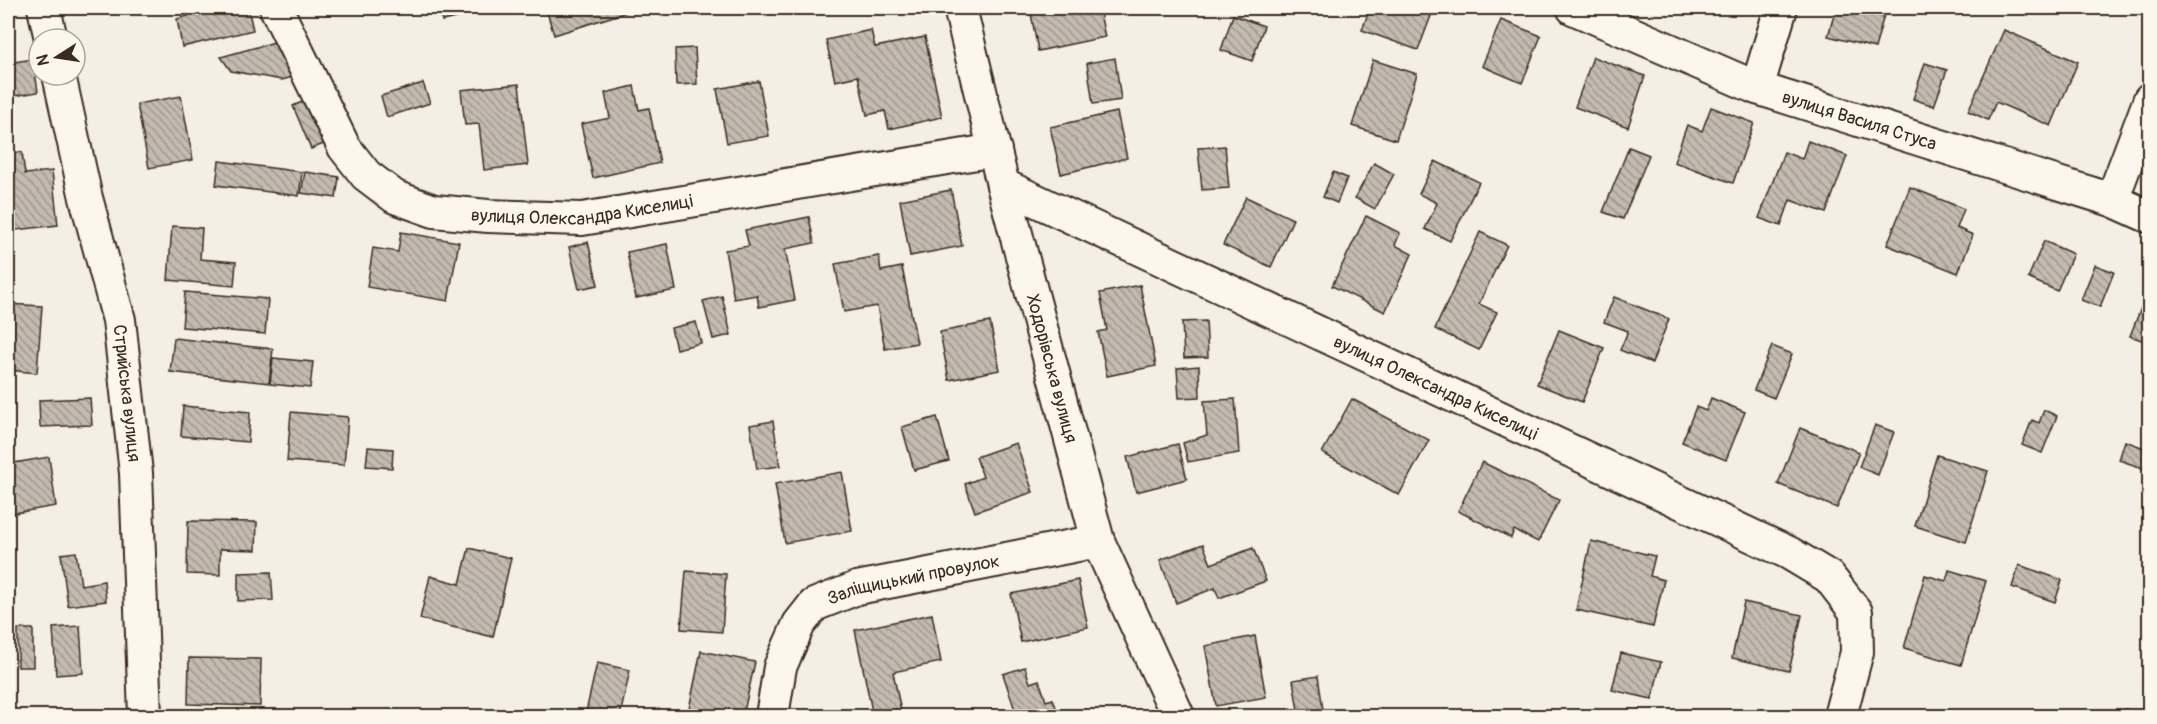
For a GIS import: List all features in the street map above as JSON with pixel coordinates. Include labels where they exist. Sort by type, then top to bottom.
[{"type":"street","points":[[44,8],[48,27]]},
{"type":"street","name":"вулиця Олександра Киселиці","points":[[276,8],[344,147],[366,175],[395,197],[435,211],[488,216],[582,219],[994,150]]},
{"type":"street","name":"Ходорівська вулиця","points":[[960,8],[1003,185],[1098,541],[1178,717]]},
{"type":"street","name":"вулиця Василя Стуса","points":[[1573,8],[1757,88],[2112,200],[2150,217]]},
{"type":"street","points":[[1757,88],[1781,8]]},
{"type":"street","name":"Стрийська вулиця","points":[[62,87],[86,198],[119,320],[136,473],[145,717]]},
{"type":"street","points":[[2112,200],[2150,99]]},
{"type":"street","name":"вулиця Олександра Киселиці","points":[[1003,185],[1789,553],[1829,577],[1856,612],[1857,652],[1840,717]]},
{"type":"street","name":"Заліщицький провулок","points":[[772,717],[780,667],[799,624],[814,605],[857,588],[1098,541]]},
{"type":"building","points":[[186,8],[248,8],[253,30],[182,47],[177,19],[188,16]]},
{"type":"building","points":[[428,8],[478,8],[479,13],[442,21],[439,9],[429,11]]},
{"type":"building","points":[[560,8],[639,8],[554,35],[547,12]]},
{"type":"building","points":[[1030,8],[1099,8],[1105,37],[1038,51]]},
{"type":"building","points":[[1370,8],[1434,8],[1418,50],[1362,30]]},
{"type":"building","points":[[1836,8],[1886,8],[1875,48],[1828,36]]},
{"type":"building","points":[[1233,15],[1264,26],[1252,61],[1221,50]]},
{"type":"building","points":[[1501,20],[1541,36],[1522,83],[1482,66]]},
{"type":"building","points":[[871,30],[875,47],[925,37],[942,117],[889,129],[885,111],[867,115],[858,76],[835,81],[826,40]]},
{"type":"building","points":[[2004,30],[2078,62],[2051,126],[1996,102],[1988,120],[1968,111]]},
{"type":"building","points":[[282,40],[300,75],[282,80],[231,71],[221,57]]},
{"type":"building","points":[[695,48],[697,84],[676,85],[675,49]]},
{"type":"building","points":[[1593,57],[1645,76],[1628,127],[1575,107]]},
{"type":"building","points":[[1115,58],[1121,100],[1093,104],[1087,63]]},
{"type":"building","points":[[27,60],[27,87],[37,87],[38,92],[8,97],[8,63]]},
{"type":"building","points":[[1373,60],[1417,74],[1396,140],[1352,126]]},
{"type":"building","points":[[1925,63],[1947,70],[1934,106],[1913,99]]},
{"type":"building","points":[[759,81],[769,136],[727,143],[717,89]]},
{"type":"building","points":[[423,83],[430,103],[387,117],[381,96]]},
{"type":"building","points":[[519,84],[528,165],[484,170],[479,124],[465,125],[461,90]]},
{"type":"building","points":[[634,86],[639,110],[649,108],[660,163],[593,178],[581,124],[610,118],[605,93]]},
{"type":"building","points":[[181,96],[193,160],[149,168],[137,104]]},
{"type":"building","points":[[309,99],[326,143],[311,149],[293,106]]},
{"type":"building","points":[[1711,107],[1754,123],[1733,183],[1674,162],[1687,125],[1702,131]]},
{"type":"building","points":[[1117,112],[1127,158],[1061,174],[1050,127]]},
{"type":"building","points":[[1808,141],[1847,156],[1826,213],[1790,200],[1781,226],[1759,218],[1784,152],[1802,159]]},
{"type":"building","points":[[1225,146],[1229,188],[1202,190],[1198,148]]},
{"type":"building","points":[[1629,147],[1649,155],[1623,219],[1603,212]]},
{"type":"building","points":[[22,152],[25,174],[52,171],[58,225],[8,231],[8,153]]},
{"type":"building","points":[[219,161],[302,172],[299,196],[216,185]]},
{"type":"building","points":[[1435,161],[1479,182],[1450,241],[1425,229],[1437,203],[1419,194]]},
{"type":"building","points":[[1374,163],[1394,174],[1375,209],[1355,198]]},
{"type":"building","points":[[305,172],[339,177],[336,198],[301,193]]},
{"type":"building","points":[[1333,172],[1347,178],[1337,203],[1323,197]]},
{"type":"building","points":[[1910,187],[1964,209],[1957,228],[1973,235],[1958,273],[1887,245]]},
{"type":"building","points":[[951,190],[962,246],[910,256],[900,200]]},
{"type":"building","points":[[1246,197],[1293,219],[1271,267],[1223,245]]},
{"type":"building","points":[[1366,216],[1400,233],[1395,245],[1412,254],[1385,312],[1332,286]]},
{"type":"building","points":[[809,217],[814,243],[785,249],[795,300],[759,307],[757,295],[734,299],[725,250],[749,246],[745,230]]},
{"type":"building","points":[[172,226],[202,228],[200,259],[236,262],[234,286],[168,280]]},
{"type":"building","points":[[401,232],[459,242],[448,301],[367,287],[373,248],[398,252]]},
{"type":"building","points":[[1480,232],[1507,245],[1479,304],[1497,312],[1479,350],[1435,329]]},
{"type":"building","points":[[2044,241],[2073,254],[2057,291],[2028,278]]},
{"type":"building","points":[[588,242],[598,285],[579,289],[569,247]]},
{"type":"building","points":[[667,244],[676,290],[636,298],[627,252]]},
{"type":"building","points":[[879,256],[881,271],[902,267],[917,343],[885,349],[877,306],[844,312],[835,264]]},
{"type":"building","points":[[2095,265],[2114,272],[2100,307],[2081,300]]},
{"type":"building","points":[[1140,285],[1156,366],[1107,376],[1098,332],[1107,330],[1100,293]]},
{"type":"building","points":[[2150,285],[2150,343],[2130,336]]},
{"type":"building","points":[[185,292],[268,299],[265,334],[182,327]]},
{"type":"building","points":[[722,296],[731,335],[713,339],[703,301]]},
{"type":"building","points":[[1614,297],[1669,319],[1652,363],[1620,350],[1628,331],[1604,322]]},
{"type":"building","points":[[8,304],[42,306],[37,373],[8,370]]},
{"type":"building","points":[[1206,321],[1208,357],[1184,358],[1182,322]]},
{"type":"building","points":[[696,322],[701,343],[676,349],[671,328]]},
{"type":"building","points":[[990,322],[1000,370],[949,380],[940,332]]},
{"type":"building","points":[[1559,330],[1604,348],[1582,402],[1537,384]]},
{"type":"building","points":[[174,338],[273,349],[269,383],[170,372]]},
{"type":"building","points":[[1772,346],[1792,354],[1774,398],[1754,390]]},
{"type":"building","points":[[273,358],[313,362],[310,388],[270,384]]},
{"type":"building","points":[[1199,366],[1200,397],[1179,398],[1177,368]]},
{"type":"building","points":[[90,398],[92,425],[40,427],[39,400]]},
{"type":"building","points":[[1711,398],[1745,412],[1726,460],[1682,442],[1696,407],[1706,411]]},
{"type":"building","points":[[1235,399],[1239,453],[1188,462],[1183,443],[1207,435],[1204,401]]},
{"type":"building","points":[[1352,399],[1429,440],[1399,495],[1322,453]]},
{"type":"building","points":[[183,406],[250,412],[248,442],[181,436]]},
{"type":"building","points":[[2044,410],[2057,416],[2042,453],[2022,445],[2032,420],[2039,423]]},
{"type":"building","points":[[291,412],[348,417],[344,465],[287,461]]},
{"type":"building","points":[[937,417],[949,461],[914,470],[902,427]]},
{"type":"building","points":[[773,421],[780,466],[757,469],[750,425]]},
{"type":"building","points":[[1875,425],[1894,432],[1878,475],[1859,467]]},
{"type":"building","points":[[1800,428],[1859,452],[1837,508],[1778,484]]},
{"type":"building","points":[[2125,441],[2150,450],[2148,470],[2119,460]]},
{"type":"building","points":[[1016,443],[1033,492],[975,512],[965,484],[983,477],[976,457]]},
{"type":"building","points":[[1178,444],[1187,479],[1136,492],[1127,457]]},
{"type":"building","points":[[368,447],[393,449],[392,468],[366,466]]},
{"type":"building","points":[[1937,455],[1988,471],[1966,542],[1915,526]]},
{"type":"building","points":[[49,457],[56,506],[9,514],[8,464]]},
{"type":"building","points":[[1482,462],[1559,500],[1538,542],[1514,530],[1511,538],[1458,511]]},
{"type":"building","points":[[842,472],[852,531],[785,543],[775,484]]},
{"type":"building","points":[[188,521],[257,522],[256,550],[220,549],[220,575],[187,574]]},
{"type":"building","points":[[1591,541],[1655,556],[1650,576],[1664,580],[1653,627],[1576,610]]},
{"type":"building","points":[[1203,544],[1211,564],[1253,548],[1266,581],[1219,598],[1215,588],[1176,603],[1160,560]]},
{"type":"building","points":[[469,548],[511,558],[493,637],[420,619],[430,576],[460,584]]},
{"type":"building","points":[[76,552],[81,585],[104,581],[106,601],[68,606],[61,554]]},
{"type":"building","points":[[2019,565],[2062,580],[2055,602],[2012,587]]},
{"type":"building","points":[[1949,570],[1986,581],[1961,665],[1904,648],[1925,575],[1946,581]]},
{"type":"building","points":[[686,571],[726,574],[722,632],[681,629]]},
{"type":"building","points":[[271,572],[273,600],[238,601],[238,573]]},
{"type":"building","points":[[1078,580],[1088,627],[1021,642],[1011,594]]},
{"type":"building","points":[[1744,602],[1802,615],[1789,671],[1732,658]]},
{"type":"building","points":[[932,614],[941,662],[893,672],[902,716],[873,716],[855,630]]},
{"type":"building","points":[[80,626],[83,673],[56,675],[53,628]]},
{"type":"building","points":[[18,629],[33,629],[33,667],[18,667]]},
{"type":"building","points":[[1255,636],[1266,697],[1216,706],[1205,646]]},
{"type":"building","points":[[701,651],[755,662],[743,716],[723,716],[689,709]]},
{"type":"building","points":[[1621,653],[1661,662],[1652,699],[1612,690]]},
{"type":"building","points":[[189,658],[261,659],[260,706],[188,704]]},
{"type":"building","points":[[597,663],[630,670],[620,716],[586,712]]},
{"type":"building","points":[[1025,667],[1030,683],[1039,680],[1046,701],[1053,699],[1059,716],[1017,716],[1003,674]]},
{"type":"building","points":[[1318,676],[1324,716],[1299,716],[1293,680]]},
{"type":"building","points":[[2125,709],[2150,715],[2150,716],[2122,716]]}]
